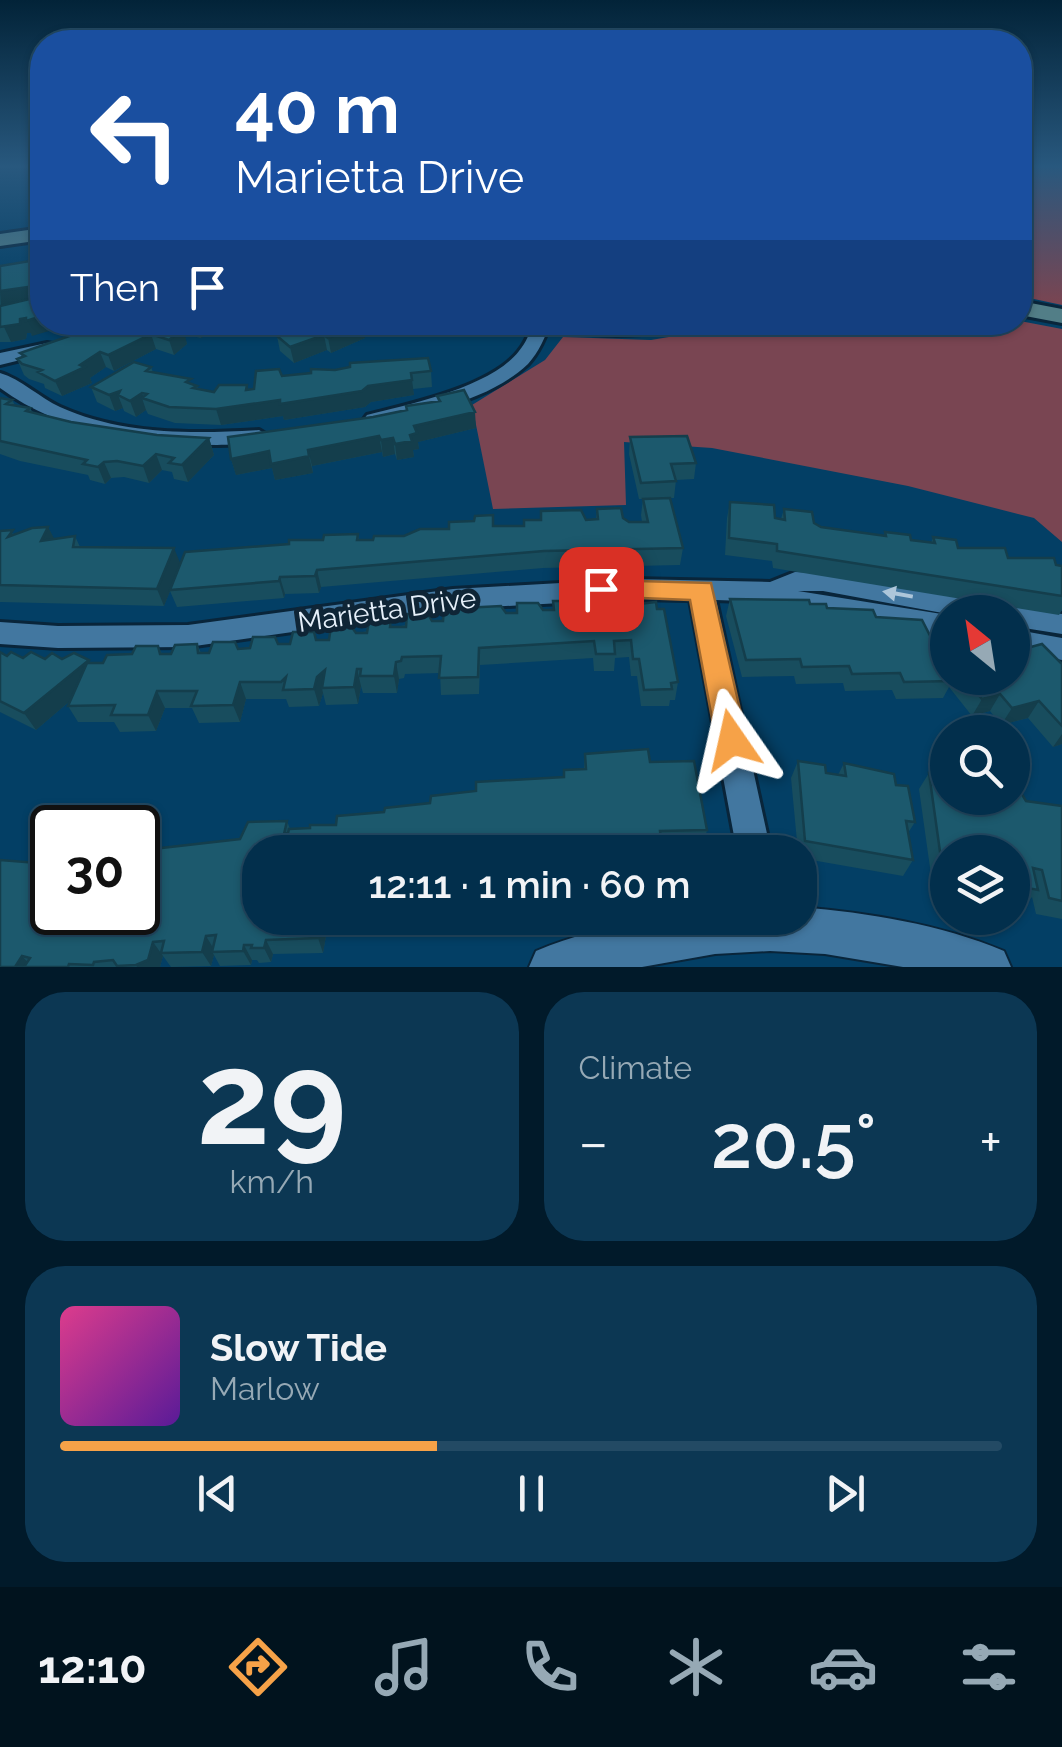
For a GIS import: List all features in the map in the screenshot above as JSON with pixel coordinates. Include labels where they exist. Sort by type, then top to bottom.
[{"type":"main road","points":[[0,240],[30,236]]},
{"type":"main road","points":[[1032,310],[1062,316]]},
{"type":"street","points":[[359,422],[425,404],[510,369],[528,351],[536,335]]},
{"type":"street","points":[[0,359],[66,342]]},
{"type":"street","points":[[0,379],[29,401],[55,412],[124,430],[205,438],[279,434]]},
{"type":"street","name":"Marietta Drive","points":[[774,592],[795,581],[823,582],[930,601]]},
{"type":"street","points":[[701,590],[751,835]]},
{"type":"street","name":"Marietta Drive","points":[[0,633],[124,638],[188,636],[513,593],[701,590],[774,592],[804,603],[930,623]]},
{"type":"street","points":[[1030,619],[1062,624]]},
{"type":"street","points":[[1030,643],[1062,649]]},
{"type":"street","points":[[817,931],[988,967]]},
{"type":"street","points":[[552,967],[618,959],[696,935]]},
{"type":"shaded area","points":[[1032,212],[1062,212],[1062,305],[1032,299]]},
{"type":"shaded area","points":[[1032,323],[1062,329],[1062,542],[1034,518],[908,486],[712,448],[624,442],[626,505],[493,509],[472,405],[545,360],[563,337],[651,340],[681,335],[1032,335]]},
{"type":"building","points":[[30,261],[30,287],[0,291],[0,266]]},
{"type":"building","points":[[30,299],[30,320],[20,319],[20,324],[0,327],[0,306]]},
{"type":"building","points":[[72,335],[149,335],[108,355],[100,352],[80,365],[85,367],[55,381],[38,372],[42,370],[22,364],[17,359],[25,356],[20,353]]},
{"type":"building","points":[[280,335],[324,335],[290,347]]},
{"type":"building","points":[[428,358],[431,371],[411,373],[412,380],[280,404],[280,400],[216,409],[169,407],[142,398],[147,394],[130,401],[118,395],[120,391],[109,395],[91,387],[134,362],[151,367],[146,371],[191,379],[186,382],[197,386],[193,388],[214,392],[219,385],[247,385],[246,390],[254,389],[256,371],[279,369],[282,376],[311,373],[311,369],[335,370],[350,367],[350,363]]},
{"type":"building","points":[[464,390],[475,412],[414,426],[417,433],[410,435],[412,441],[395,444],[393,438],[381,440],[379,436],[308,450],[309,456],[271,464],[269,451],[231,459],[228,437],[373,417],[407,410],[406,406],[440,401],[437,396]]},
{"type":"building","points":[[0,398],[12,400],[6,404],[30,408],[26,411],[71,422],[157,435],[209,438],[182,465],[169,463],[174,458],[156,454],[143,466],[117,461],[98,467],[83,464],[87,460],[0,441]]},
{"type":"building","points":[[687,436],[696,463],[671,464],[676,481],[641,483],[630,437]]},
{"type":"building","points":[[670,498],[683,548],[544,551],[317,570],[315,576],[280,577],[279,581],[170,590],[185,552],[323,540],[324,535],[358,534],[357,540],[373,540],[374,536],[404,536],[420,529],[449,529],[449,522],[474,521],[475,516],[493,515],[493,526],[524,526],[524,520],[541,520],[541,511],[581,510],[586,520],[598,519],[597,509],[621,508],[623,518],[629,522],[648,522],[643,499]]},
{"type":"building","points":[[730,502],[774,505],[775,518],[785,520],[784,509],[812,512],[814,523],[821,527],[886,536],[885,532],[910,535],[911,540],[935,543],[933,537],[956,540],[958,548],[1005,548],[1008,558],[1054,558],[1056,565],[1062,566],[1062,596],[777,551],[777,544],[729,538]]},
{"type":"building","points":[[48,527],[41,541],[75,536],[73,547],[174,548],[157,589],[0,585],[0,531],[13,530],[8,537]]},
{"type":"building","points":[[730,599],[809,600],[810,604],[826,604],[827,608],[873,610],[876,617],[922,620],[930,636],[930,681],[904,682],[900,673],[852,674],[849,666],[802,667],[800,659],[746,660]]},
{"type":"building","points":[[590,600],[610,600],[611,607],[656,602],[657,609],[664,609],[678,682],[671,683],[672,689],[644,690],[631,640],[614,641],[615,654],[596,654],[594,641],[479,648],[478,677],[439,678],[441,656],[402,657],[396,662],[394,676],[360,676],[361,669],[357,669],[354,687],[322,688],[325,670],[317,677],[314,689],[283,690],[286,677],[281,682],[240,682],[233,705],[191,706],[197,691],[157,691],[148,715],[111,715],[115,705],[68,706],[87,663],[103,663],[107,655],[132,654],[136,646],[158,646],[160,654],[171,654],[175,645],[197,644],[198,653],[209,653],[213,642],[235,642],[238,649],[250,648],[253,637],[275,637],[278,644],[290,644],[293,632],[314,632],[316,640],[329,640],[331,626],[351,626],[356,633],[367,633],[369,620],[391,619],[390,627],[406,627],[407,614],[428,614],[432,621],[443,621],[444,609],[501,606],[506,613],[517,613],[517,603],[538,603],[543,610],[554,610],[553,601],[574,601],[574,608],[591,608]]},
{"type":"building","points":[[1042,644],[1062,664],[1062,726],[1039,701],[1012,708],[1001,695],[1030,695],[1030,647]]},
{"type":"building","points":[[0,652],[23,658],[31,652],[45,659],[52,653],[62,659],[74,653],[89,660],[24,713],[0,701]]},
{"type":"building","points":[[648,749],[650,762],[694,761],[707,830],[660,831],[660,835],[242,835],[242,935],[318,935],[318,938],[266,940],[264,948],[244,945],[243,951],[212,952],[216,935],[206,936],[202,952],[161,953],[164,941],[153,942],[148,960],[136,965],[117,966],[113,960],[68,967],[24,967],[30,958],[22,956],[15,967],[0,967],[0,860],[30,862],[30,935],[160,935],[160,848],[240,839],[248,822],[287,821],[284,834],[289,829],[310,825],[336,825],[337,816],[384,812],[385,808],[430,803],[431,796],[476,791],[476,782],[564,777],[564,770],[586,769],[585,754]]},
{"type":"building","points":[[798,761],[825,765],[826,773],[846,776],[844,763],[894,774],[896,785],[908,786],[915,822],[906,821],[913,860],[817,843],[817,835],[804,835]]},
{"type":"building","points":[[1030,802],[1062,806],[1062,901],[1049,898],[1042,870],[1033,868],[1038,890],[1030,888],[1030,835],[938,835],[935,815],[1030,815]]},
{"type":"route","points":[[601,589],[701,590],[732,740]]}]
